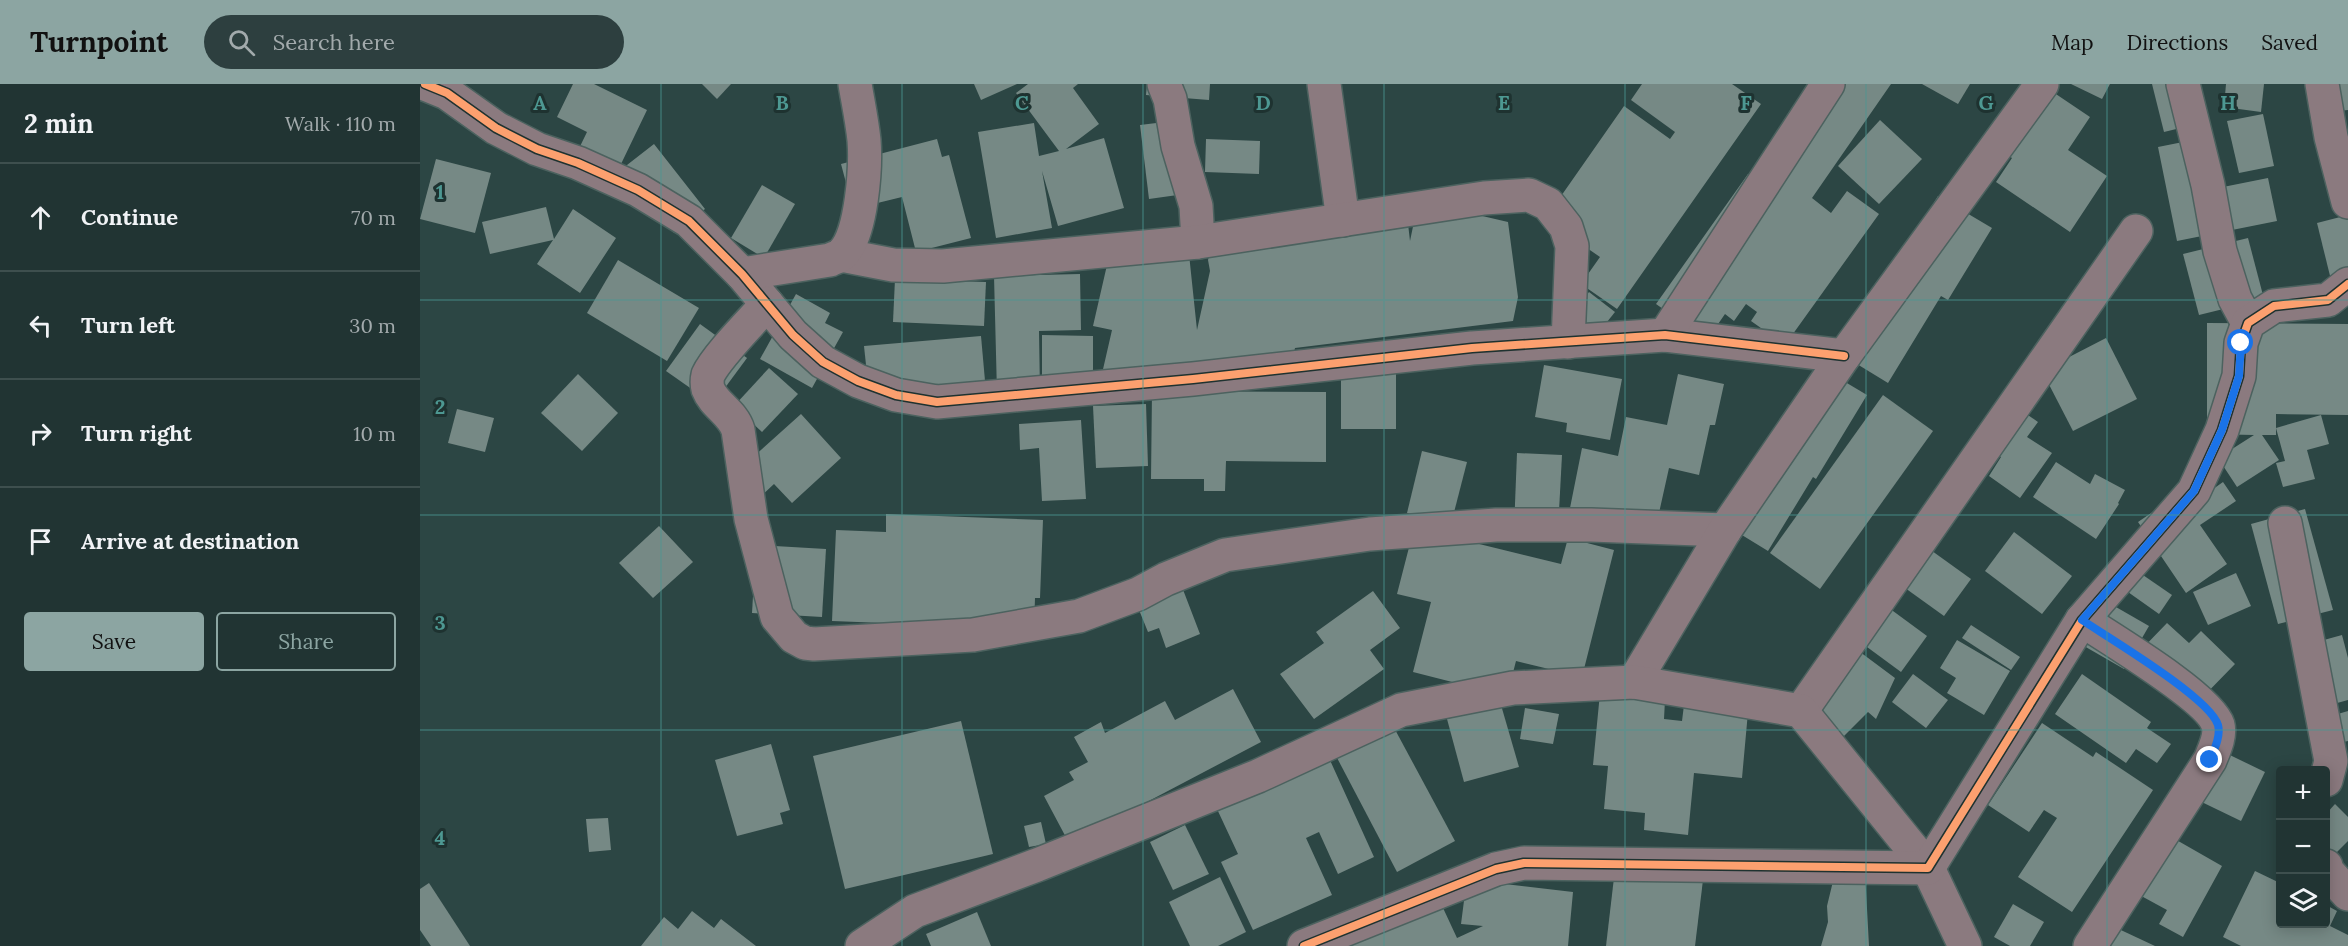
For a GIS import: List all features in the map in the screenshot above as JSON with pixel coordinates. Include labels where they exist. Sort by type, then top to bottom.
[{"type":"street","points":[[425,84],[447,93],[496,128],[526,144],[578,163],[638,190],[689,221],[742,274],[793,335],[823,362],[858,381],[896,395],[937,402],[1193,379],[1472,348],[1665,334],[1844,356]]},
{"type":"street","points":[[742,274],[830,260],[841,255],[849,243],[856,223],[864,176],[864,140],[855,84]]},
{"type":"street","points":[[1164,84],[1170,99],[1178,146],[1196,206],[1198,242]]},
{"type":"street","points":[[1324,84],[1343,220]]},
{"type":"street","points":[[1665,334],[1828,84]]},
{"type":"street","points":[[1634,682],[1725,530],[1844,356],[2042,84]]},
{"type":"street","points":[[2183,84],[2208,185],[2220,251],[2235,299],[2248,322]]},
{"type":"street","points":[[2322,84],[2331,136],[2348,202]]},
{"type":"street","points":[[841,255],[893,265],[943,266],[1198,242],[1505,195],[1529,195],[1548,204],[1566,227],[1572,246],[1568,342]]},
{"type":"street","points":[[1801,711],[2136,231]]},
{"type":"street","points":[[1928,868],[2082,620],[2194,491],[2222,430],[2239,376],[2241,343],[2248,322],[2274,306],[2328,300],[2348,284]]},
{"type":"street","points":[[767,304],[718,362],[708,377],[707,386],[733,418],[738,430],[751,519],[777,617],[789,632],[805,642],[853,644],[973,635],[1079,616],[1138,594],[1166,579],[1225,555],[1370,534],[1508,525],[1591,525],[1725,530]]},
{"type":"street","points":[[2285,523],[2331,761],[2329,766]]},
{"type":"street","points":[[2082,620],[2189,693],[2210,711],[2218,725],[2218,739],[2210,760],[2090,946]]},
{"type":"street","points":[[862,946],[915,911],[1037,865],[1258,776],[1401,710],[1513,688],[1634,682],[1801,711],[1928,868],[1965,946]]},
{"type":"street","points":[[1304,946],[1496,869],[1524,863],[1928,868]]},
{"type":"street","points":[[2330,874],[2348,894]]},
{"type":"building","points":[[573,84],[594,84],[647,110],[609,189],[569,169],[587,132],[557,117]]},
{"type":"building","points":[[702,84],[731,84],[717,99]]},
{"type":"building","points":[[974,84],[1017,84],[981,100]]},
{"type":"building","points":[[1028,84],[1078,84],[1073,88],[1099,124],[1066,149],[1104,138],[1124,208],[1058,226],[1042,171],[1052,228],[996,238],[978,132],[1034,123],[1039,156],[1059,151],[1016,93]]},
{"type":"building","points":[[1147,84],[1210,84],[1209,100],[1146,95]]},
{"type":"building","points":[[1642,84],[1732,84],[1761,104],[1617,309],[1581,284],[1600,257],[1545,219],[1624,106],[1670,139],[1675,132],[1631,100]]},
{"type":"building","points":[[1819,84],[1891,84],[1812,198],[1831,213],[1847,191],[1879,214],[1785,345],[1751,321],[1757,312],[1746,304],[1734,321],[1725,314],[1707,340],[1656,304],[1748,174],[1754,177]]},
{"type":"building","points":[[1922,84],[1970,84],[1958,104]]},
{"type":"building","points":[[2041,84],[2090,117],[2068,150],[2107,176],[2070,232],[1996,182],[2012,158],[1986,140]]},
{"type":"building","points":[[2071,84],[2110,84],[2102,99]]},
{"type":"building","points":[[2152,84],[2195,84],[2205,122],[2164,132]]},
{"type":"building","points":[[2226,84],[2264,84],[2261,112],[2224,107]]},
{"type":"building","points":[[2325,84],[2348,84],[2348,110],[2327,112]]},
{"type":"building","points":[[2263,114],[2274,166],[2239,173],[2227,121]]},
{"type":"building","points":[[1189,119],[1199,192],[1149,199],[1140,125]]},
{"type":"building","points":[[1880,120],[1922,159],[1879,204],[1838,166]]},
{"type":"building","points":[[2208,137],[2218,188],[2268,178],[2277,221],[2177,241],[2158,147]]},
{"type":"building","points":[[937,139],[942,157],[949,155],[971,238],[916,252],[902,197],[853,209],[841,164]]},
{"type":"building","points":[[1206,139],[1260,141],[1259,174],[1205,172]]},
{"type":"building","points":[[654,144],[705,209],[674,233],[649,200],[618,172]]},
{"type":"building","points":[[436,159],[491,173],[475,233],[420,219]]},
{"type":"building","points":[[762,185],[795,204],[764,258],[731,238]]},
{"type":"building","points":[[1938,196],[1992,228],[1948,300],[1941,296],[1888,383],[1834,350],[1862,319]]},
{"type":"building","points":[[546,207],[554,239],[573,209],[616,238],[580,293],[537,264],[553,240],[490,254],[482,222]]},
{"type":"building","points":[[1416,212],[1478,215],[1508,222],[1518,297],[1513,321],[1295,348],[1289,375],[1101,378],[1112,330],[1093,326],[1107,265],[1189,254],[1197,330],[1210,271],[1208,260],[1213,240],[1407,215],[1410,241]]},
{"type":"building","points":[[2348,215],[2348,284],[2333,288],[2317,223]]},
{"type":"building","points":[[2248,238],[2264,299],[2199,315],[2183,254]]},
{"type":"building","points":[[618,260],[699,308],[667,361],[587,313]]},
{"type":"building","points":[[1080,274],[1081,330],[1039,331],[1040,393],[997,393],[994,276]]},
{"type":"building","points":[[895,279],[986,282],[984,326],[893,322]]},
{"type":"building","points":[[1589,292],[1615,312],[1583,352],[1557,331]]},
{"type":"building","points":[[796,294],[830,313],[825,323],[843,332],[812,388],[760,359]]},
{"type":"building","points":[[2207,323],[2348,324],[2348,415],[2276,414],[2276,435],[2262,435],[2279,460],[2237,487],[2218,458],[2254,435],[2207,434]]},
{"type":"building","points":[[700,324],[747,358],[713,404],[666,371]]},
{"type":"building","points":[[1042,335],[1093,336],[1093,379],[1042,378]]},
{"type":"building","points":[[981,336],[986,392],[868,384],[864,346]]},
{"type":"building","points":[[2106,338],[2137,399],[2073,431],[2042,371]]},
{"type":"building","points":[[1544,365],[1622,379],[1610,440],[1566,432],[1567,423],[1535,417]]},
{"type":"building","points":[[1820,367],[1867,395],[1816,479],[1813,477],[1768,551],[1719,521]]},
{"type":"building","points":[[769,368],[798,394],[762,432],[734,406]]},
{"type":"building","points":[[1341,371],[1396,371],[1396,429],[1341,429]]},
{"type":"building","points":[[578,374],[618,413],[582,451],[541,413]]},
{"type":"building","points":[[1678,374],[1724,384],[1715,425],[1710,425],[1699,475],[1669,468],[1655,531],[1612,517],[1570,508],[1582,448],[1618,456],[1626,417],[1667,425]]},
{"type":"building","points":[[1152,391],[1326,392],[1326,462],[1226,461],[1225,491],[1204,491],[1204,479],[1151,479]]},
{"type":"building","points":[[1883,395],[1933,431],[1820,589],[1770,553]]},
{"type":"building","points":[[1146,404],[1148,466],[1096,468],[1093,406]]},
{"type":"building","points":[[2012,404],[2038,422],[2027,437],[2052,453],[2020,498],[1989,476],[2001,457],[1984,445]]},
{"type":"building","points":[[457,409],[494,418],[485,452],[448,443]]},
{"type":"building","points":[[801,414],[841,458],[792,503],[774,484],[757,500],[733,475]]},
{"type":"building","points":[[2321,415],[2329,444],[2307,450],[2315,479],[2283,487],[2276,463],[2285,461],[2276,428]]},
{"type":"building","points":[[1081,420],[1086,499],[1042,501],[1039,448],[1020,450],[1019,424]]},
{"type":"building","points":[[1422,451],[1467,462],[1451,524],[1407,513]]},
{"type":"building","points":[[1517,453],[1562,455],[1558,530],[1514,529]]},
{"type":"building","points":[[2056,462],[2090,484],[2095,474],[2125,490],[2119,504],[2096,539],[2033,497]]},
{"type":"building","points":[[2198,481],[2206,494],[2223,482],[2236,501],[2200,525],[2227,564],[2186,593],[2138,522]]},
{"type":"building","points":[[2305,509],[2333,610],[2278,624],[2251,524]]},
{"type":"building","points":[[886,514],[1043,520],[1040,598],[1035,598],[1034,629],[832,621],[836,530],[886,532]]},
{"type":"building","points":[[659,526],[693,562],[653,598],[619,563]]},
{"type":"building","points":[[1414,528],[1561,564],[1568,538],[1614,550],[1582,677],[1516,661],[1507,696],[1413,672],[1431,602],[1397,594]]},
{"type":"building","points":[[2014,532],[2072,576],[2042,614],[1985,571]]},
{"type":"building","points":[[1914,538],[1971,579],[1944,616],[1887,575]]},
{"type":"building","points":[[756,545],[826,549],[822,617],[752,613]]},
{"type":"building","points":[[2124,562],[2172,595],[2159,614],[2111,580]]},
{"type":"building","points":[[2236,573],[2251,606],[2208,625],[2193,592]]},
{"type":"building","points":[[1182,587],[1200,634],[1166,648],[1159,628],[1148,632],[1137,605]]},
{"type":"building","points":[[1373,591],[1400,628],[1370,650],[1384,669],[1314,719],[1280,674],[1324,643],[1316,632]]},
{"type":"building","points":[[1874,597],[1927,636],[1901,672],[1848,633]]},
{"type":"building","points":[[2109,603],[2149,626],[2124,669],[2084,646]]},
{"type":"building","points":[[2167,623],[2189,643],[2201,631],[2235,664],[2197,703],[2138,653]]},
{"type":"building","points":[[1971,625],[2020,657],[2011,670],[1962,638]]},
{"type":"building","points":[[2342,635],[2348,658],[2348,700],[2312,710],[2295,648]]},
{"type":"building","points":[[1957,640],[2010,671],[1984,715],[1947,693],[1956,678],[1940,668]]},
{"type":"building","points":[[1856,649],[1895,678],[1876,719],[1868,712],[1839,741],[1818,710]]},
{"type":"building","points":[[1913,674],[1948,700],[1926,728],[1892,702]]},
{"type":"building","points":[[2082,674],[2151,722],[2147,728],[2171,744],[2157,763],[2136,749],[2126,763],[2055,714]]},
{"type":"building","points":[[1233,689],[1261,742],[1069,843],[1044,796],[1074,780],[1069,772],[1088,762],[1074,737],[1101,722],[1105,733],[1165,701],[1175,720]]},
{"type":"building","points":[[1600,693],[1665,700],[1664,719],[1682,721],[1684,705],[1748,712],[1742,778],[1694,773],[1688,835],[1644,830],[1645,813],[1604,809],[1608,766],[1593,765]]},
{"type":"building","points":[[1501,705],[1519,767],[1464,782],[1447,719]]},
{"type":"building","points":[[1525,708],[1559,714],[1553,744],[1520,739]]},
{"type":"building","points":[[2348,711],[2348,741],[2339,743],[2331,716]]},
{"type":"building","points":[[961,721],[993,854],[845,889],[813,756]]},
{"type":"building","points":[[2042,723],[2093,757],[2096,752],[2153,790],[2072,912],[2018,877],[2057,818],[2044,810],[2029,832],[1988,805]]},
{"type":"building","points":[[1392,724],[1455,841],[1397,872],[1335,754]]},
{"type":"building","points":[[771,744],[790,810],[780,813],[783,824],[737,836],[715,760]]},
{"type":"building","points":[[2207,744],[2265,772],[2241,821],[2183,793]]},
{"type":"building","points":[[1329,758],[1374,857],[1338,874],[1319,832],[1306,838],[1332,895],[1253,930],[1221,862],[1238,854],[1217,809]]},
{"type":"building","points":[[2335,804],[2348,817],[2348,841],[2330,859],[2330,820],[2330,810]]},
{"type":"building","points":[[608,818],[611,850],[589,852],[586,819]]},
{"type":"building","points":[[1041,822],[1046,844],[1029,847],[1024,826]]},
{"type":"building","points":[[1185,825],[1209,874],[1173,890],[1150,842]]},
{"type":"building","points":[[2166,834],[2222,866],[2183,937],[2159,924],[2167,910],[2134,892]]},
{"type":"building","points":[[1615,869],[1703,880],[1695,946],[1606,946]]},
{"type":"building","points":[[1865,871],[1869,946],[1821,946],[1828,922],[1827,906],[1835,873]]},
{"type":"building","points":[[2255,871],[2276,881],[2276,928],[2330,928],[2330,926],[2348,935],[2348,946],[2241,946],[2223,937]]},
{"type":"building","points":[[1220,877],[1246,932],[1218,946],[1190,946],[1169,902]]},
{"type":"building","points":[[1488,882],[1573,892],[1568,946],[1314,946],[1437,895],[1457,938],[1483,926],[1461,924],[1465,893]]},
{"type":"building","points":[[429,883],[470,946],[431,946],[420,930],[420,889]]},
{"type":"building","points":[[2013,904],[2044,922],[2030,946],[2010,946],[1994,937]]},
{"type":"building","points":[[2330,907],[2337,911],[2330,926]]},
{"type":"building","points":[[692,911],[714,928],[721,919],[756,946],[641,946],[664,917],[678,929]]},
{"type":"building","points":[[977,912],[991,946],[931,946],[926,934]]},
{"type":"building","points":[[2108,924],[2155,946],[2098,946]]},
{"type":"cycle path","points":[[425,84],[447,93],[496,128],[537,149],[578,163],[638,190],[689,221],[742,274],[793,335],[823,362],[858,381],[896,395],[937,402],[1193,379],[1472,348],[1665,335],[1844,356]]},
{"type":"cycle path","points":[[1304,946],[1496,869],[1524,863],[1928,868],[2082,620],[2194,491],[2222,430],[2239,376],[2241,343],[2248,323],[2274,306],[2328,300],[2348,284]]},
{"type":"route","points":[[2210,760],[2218,739],[2218,725],[2210,711],[2189,693],[2082,620],[2194,491],[2222,430],[2239,376],[2241,343]]}]
